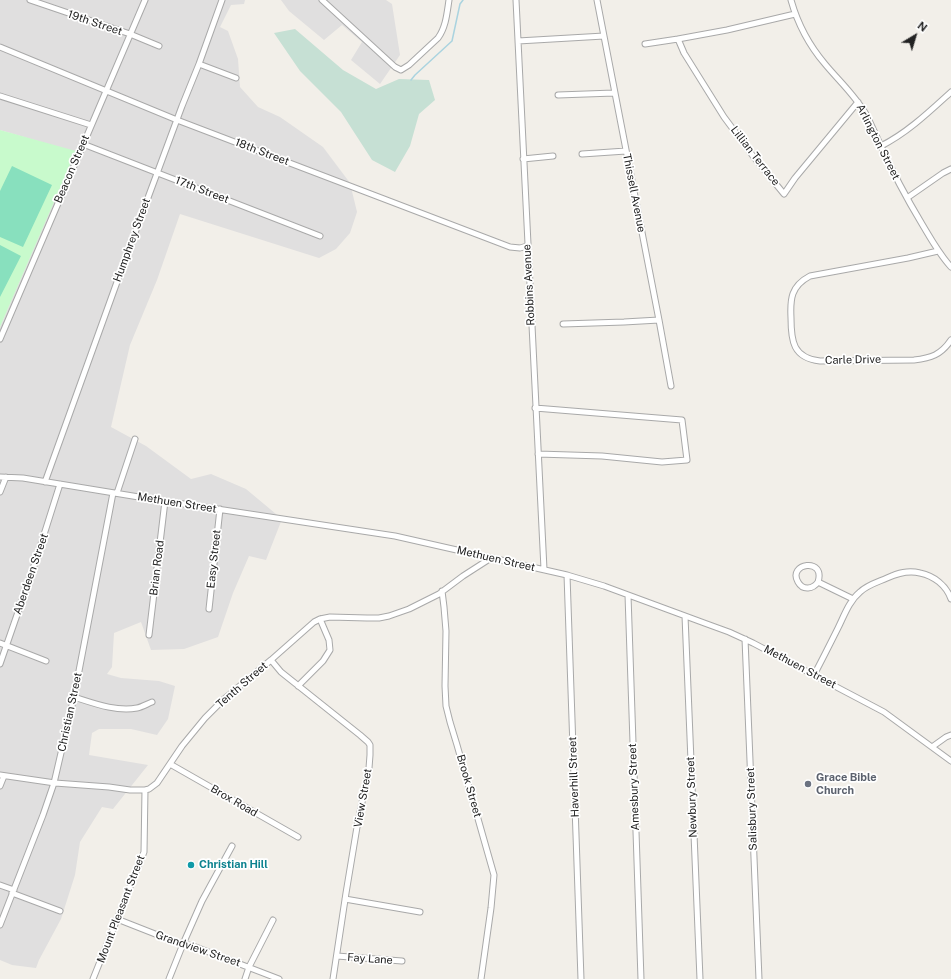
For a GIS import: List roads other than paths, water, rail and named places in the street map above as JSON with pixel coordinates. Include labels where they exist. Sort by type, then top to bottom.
[{"type":"street","name":"19th Street","points":[[30,0],[130,34],[159,46]]},
{"type":"street","name":"Beacon Street","points":[[0,339],[145,0]]},
{"type":"street","name":"Humphrey Street","points":[[44,482],[120,271],[222,0]]},
{"type":"street","points":[[322,0],[398,69],[401,70],[409,65],[441,34],[450,0]]},
{"type":"street","name":"Robbins Avenue","points":[[516,0],[544,569]]},
{"type":"street","name":"Thissell Avenue","points":[[597,0],[671,386]]},
{"type":"street","name":"Arlington Street","points":[[792,0],[795,14],[802,31],[812,48],[824,64],[858,102],[933,245],[951,267]]},
{"type":"street","points":[[645,44],[727,30],[795,14]]},
{"type":"street","points":[[518,40],[604,36]]},
{"type":"street","name":"Lillian Terrace","points":[[678,39],[684,53],[724,117],[784,194],[795,178],[858,102]]},
{"type":"street","name":"18th Street","points":[[0,47],[177,120],[510,247],[517,248],[527,246]]},
{"type":"street","points":[[199,64],[236,78]]},
{"type":"street","points":[[881,146],[912,126],[951,92]]},
{"type":"street","points":[[558,95],[614,93]]},
{"type":"street","points":[[0,96],[91,125]]},
{"type":"street","name":"17th Street","points":[[83,144],[320,236]]},
{"type":"street","points":[[582,154],[626,151]]},
{"type":"street","points":[[523,159],[553,156]]},
{"type":"street","points":[[907,198],[951,169]]},
{"type":"street","name":"Carle Drive","points":[[938,250],[908,258],[810,276],[803,280],[793,293],[791,302],[791,336],[797,350],[805,357],[820,361],[914,360],[927,358],[936,355],[943,350],[951,340]]},
{"type":"street","points":[[563,324],[659,320]]},
{"type":"street","points":[[535,408],[682,420],[687,460],[662,462],[602,456],[538,454]]},
{"type":"street","name":"Christian Street","points":[[0,925],[54,783],[74,698],[115,493],[135,438]]},
{"type":"street","name":"Methuen Street","points":[[0,477],[23,478],[395,536],[567,575],[628,595],[745,639],[884,712],[951,761]]},
{"type":"street","points":[[0,492],[6,477]]},
{"type":"street","name":"Aberdeen Street","points":[[0,664],[37,557],[60,484]]},
{"type":"street","name":"Brian Road","points":[[149,635],[165,501]]},
{"type":"street","name":"Easy Street","points":[[209,609],[220,509]]},
{"type":"street","points":[[298,686],[328,655],[330,648],[329,640],[320,619],[330,617],[383,617],[409,609],[442,591],[491,558]]},
{"type":"street","points":[[804,565],[814,567],[819,572],[820,577],[818,582],[811,588],[803,587],[796,580],[797,572],[804,565]]},
{"type":"street","points":[[814,675],[848,607],[862,590],[870,585],[903,572],[925,574],[934,578],[944,587],[951,599]]},
{"type":"street","name":"Haverhill Street","points":[[567,575],[581,979]]},
{"type":"street","points":[[818,582],[853,600]]},
{"type":"street","name":"Brook Street","points":[[442,591],[446,631],[446,706],[494,875],[481,979]]},
{"type":"street","name":"Amesbury Street","points":[[628,595],[641,979]]},
{"type":"street","name":"Newbury Street","points":[[685,616],[700,979]]},
{"type":"street","name":"Tenth Street","points":[[145,790],[157,783],[190,735],[223,700],[308,627],[320,619]]},
{"type":"street","name":"Salisbury Street","points":[[745,639],[759,979]]},
{"type":"street","points":[[0,643],[46,661]]},
{"type":"street","name":"View Street","points":[[271,660],[281,672],[360,735],[370,745],[369,768],[357,827],[334,979]]},
{"type":"street","points":[[74,698],[101,705],[122,708],[136,708],[152,702]]},
{"type":"street","points":[[932,747],[951,735]]},
{"type":"street","name":"Brox Road","points":[[170,764],[298,837]]},
{"type":"street","points":[[0,786],[2,775],[54,783],[145,790]]},
{"type":"street","name":"Mount Pleasant Street","points":[[93,979],[144,852],[145,790]]},
{"type":"street","points":[[169,979],[202,901],[232,846]]},
{"type":"street","points":[[0,885],[13,892],[60,911]]},
{"type":"street","points":[[346,899],[420,912]]},
{"type":"street","name":"Grandview Street","points":[[117,919],[279,979]]},
{"type":"street","points":[[245,979],[249,967],[273,920]]},
{"type":"street","name":"Fay Lane","points":[[337,956],[402,961]]},
{"type":"waterway","points":[[411,80],[452,41],[460,4],[463,0]]},
{"type":"place","name":"Grace Bible Church","points":[[808,784]]},
{"type":"place","name":"Christian Hill","points":[[191,865]]}]
